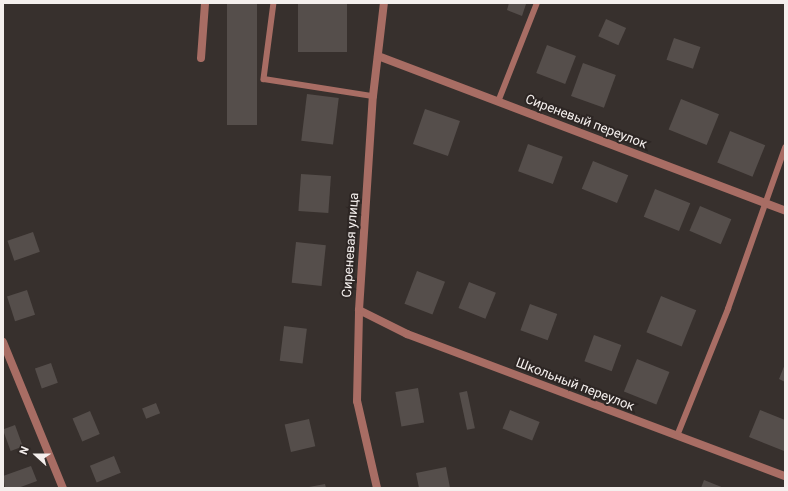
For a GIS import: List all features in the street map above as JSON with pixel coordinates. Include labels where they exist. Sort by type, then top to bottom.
[{"type":"street","points":[[201,58],[205,3]]},
{"type":"street","name":"Сиреневая улица","points":[[377,488],[357,401],[359,310],[373,96],[384,3]]},
{"type":"street","name":"Сиреневый переулок","points":[[378,56],[785,211]]},
{"type":"street","name":"Школьный переулок","points":[[359,310],[407,334],[785,476]]},
{"type":"street","points":[[3,342],[63,488]]},
{"type":"lane","points":[[274,3],[264,79],[373,96]]},
{"type":"lane","points":[[498,102],[537,3]]},
{"type":"lane","points":[[677,436],[728,309],[764,203],[785,148]]},
{"type":"building","points":[[227,3],[257,3],[257,125],[227,125]]},
{"type":"building","points":[[298,3],[347,3],[347,52],[298,52]]},
{"type":"building","points":[[509,3],[526,4],[522,16],[507,10]]},
{"type":"building","points":[[606,19],[626,28],[618,45],[598,36]]},
{"type":"building","points":[[674,38],[700,47],[693,69],[667,60]]},
{"type":"building","points":[[547,45],[576,56],[565,84],[536,73]]},
{"type":"building","points":[[583,63],[616,75],[604,108],[571,96]]},
{"type":"building","points":[[307,94],[339,98],[333,145],[301,141]]},
{"type":"building","points":[[681,99],[719,114],[707,145],[669,130]]},
{"type":"building","points":[[425,109],[460,121],[448,156],[413,144]]},
{"type":"building","points":[[730,131],[765,145],[752,177],[717,163]]},
{"type":"building","points":[[528,144],[563,157],[553,184],[518,171]]},
{"type":"building","points":[[593,161],[628,175],[617,203],[582,189]]},
{"type":"building","points":[[301,174],[331,176],[328,213],[298,211]]},
{"type":"building","points":[[655,189],[690,203],[679,231],[644,217]]},
{"type":"building","points":[[700,206],[731,219],[721,244],[689,231]]},
{"type":"building","points":[[33,232],[40,252],[14,261],[7,241]]},
{"type":"building","points":[[296,242],[326,245],[322,286],[292,283]]},
{"type":"building","points":[[417,271],[445,282],[432,314],[404,304]]},
{"type":"building","points":[[469,282],[496,293],[485,319],[459,308]]},
{"type":"building","points":[[27,290],[35,315],[15,321],[7,296]]},
{"type":"building","points":[[661,296],[696,310],[682,346],[646,332]]},
{"type":"building","points":[[530,304],[557,314],[548,340],[520,330]]},
{"type":"building","points":[[284,326],[307,329],[303,364],[280,361]]},
{"type":"building","points":[[594,335],[621,345],[612,371],[584,361]]},
{"type":"building","points":[[637,359],[669,372],[656,405],[624,391]]},
{"type":"building","points":[[51,363],[58,383],[42,388],[35,369]]},
{"type":"building","points":[[785,364],[785,382],[779,379]]},
{"type":"building","points":[[418,388],[424,422],[401,426],[395,392]]},
{"type":"building","points":[[467,391],[475,428],[467,430],[459,393]]},
{"type":"building","points":[[156,403],[160,413],[146,419],[142,409]]},
{"type":"building","points":[[510,410],[540,422],[532,441],[503,429]]},
{"type":"building","points":[[760,410],[785,420],[784,451],[749,437]]},
{"type":"building","points":[[90,411],[100,434],[82,441],[73,418]]},
{"type":"building","points":[[309,419],[315,446],[291,452],[285,425]]},
{"type":"building","points":[[15,425],[23,447],[11,451],[3,429]]},
{"type":"building","points":[[114,456],[121,473],[97,482],[90,466]]},
{"type":"building","points":[[31,466],[37,481],[18,488],[5,488],[3,476]]},
{"type":"building","points":[[446,467],[450,488],[419,488],[416,473]]},
{"type":"building","points":[[704,480],[724,488],[701,488]]},
{"type":"building","points":[[325,484],[326,488],[309,488],[309,487]]}]
